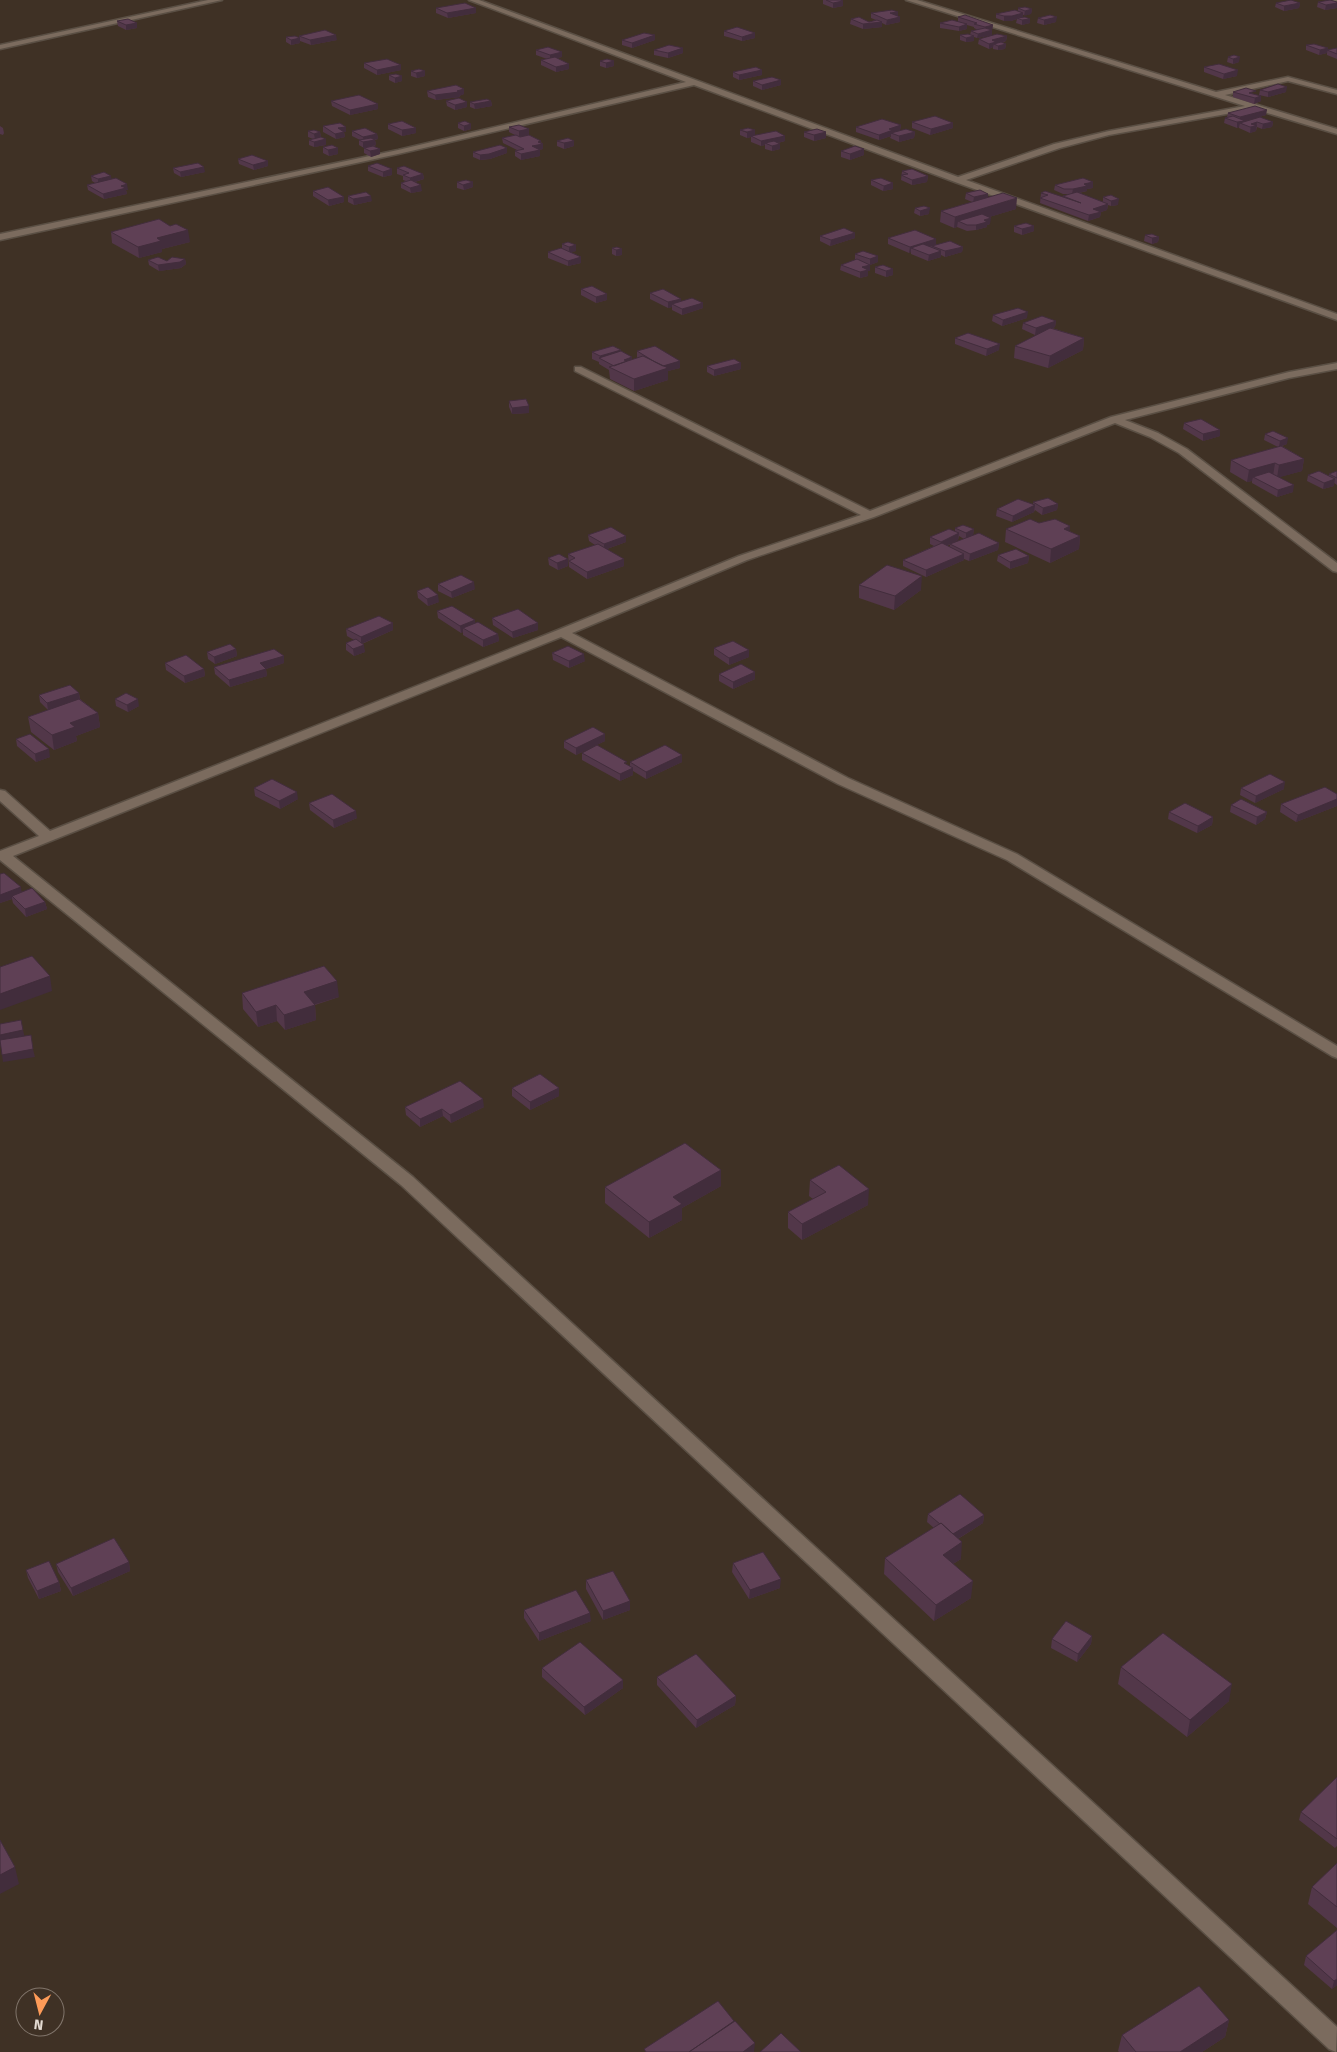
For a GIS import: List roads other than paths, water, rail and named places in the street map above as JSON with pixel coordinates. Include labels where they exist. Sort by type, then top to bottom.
[{"type":"street","points":[[0,48],[218,0]]},
{"type":"street","points":[[473,0],[958,180],[1337,317]]},
{"type":"street","points":[[910,0],[1337,132]]},
{"type":"street","points":[[1214,94],[1288,79],[1337,92]]},
{"type":"street","points":[[0,237],[398,152],[695,82]]},
{"type":"street","points":[[958,180],[1057,146],[1108,133],[1256,107]]},
{"type":"street","points":[[1337,366],[1115,419],[870,515],[743,558],[562,633],[2,855],[407,1181],[1337,2042]]},
{"type":"street","points":[[578,369],[870,515]]},
{"type":"street","points":[[1115,419],[1154,434],[1183,451],[1337,568]]},
{"type":"street","points":[[562,633],[843,781],[1012,857],[1337,1053]]},
{"type":"street","points":[[0,794],[48,837]]}]
